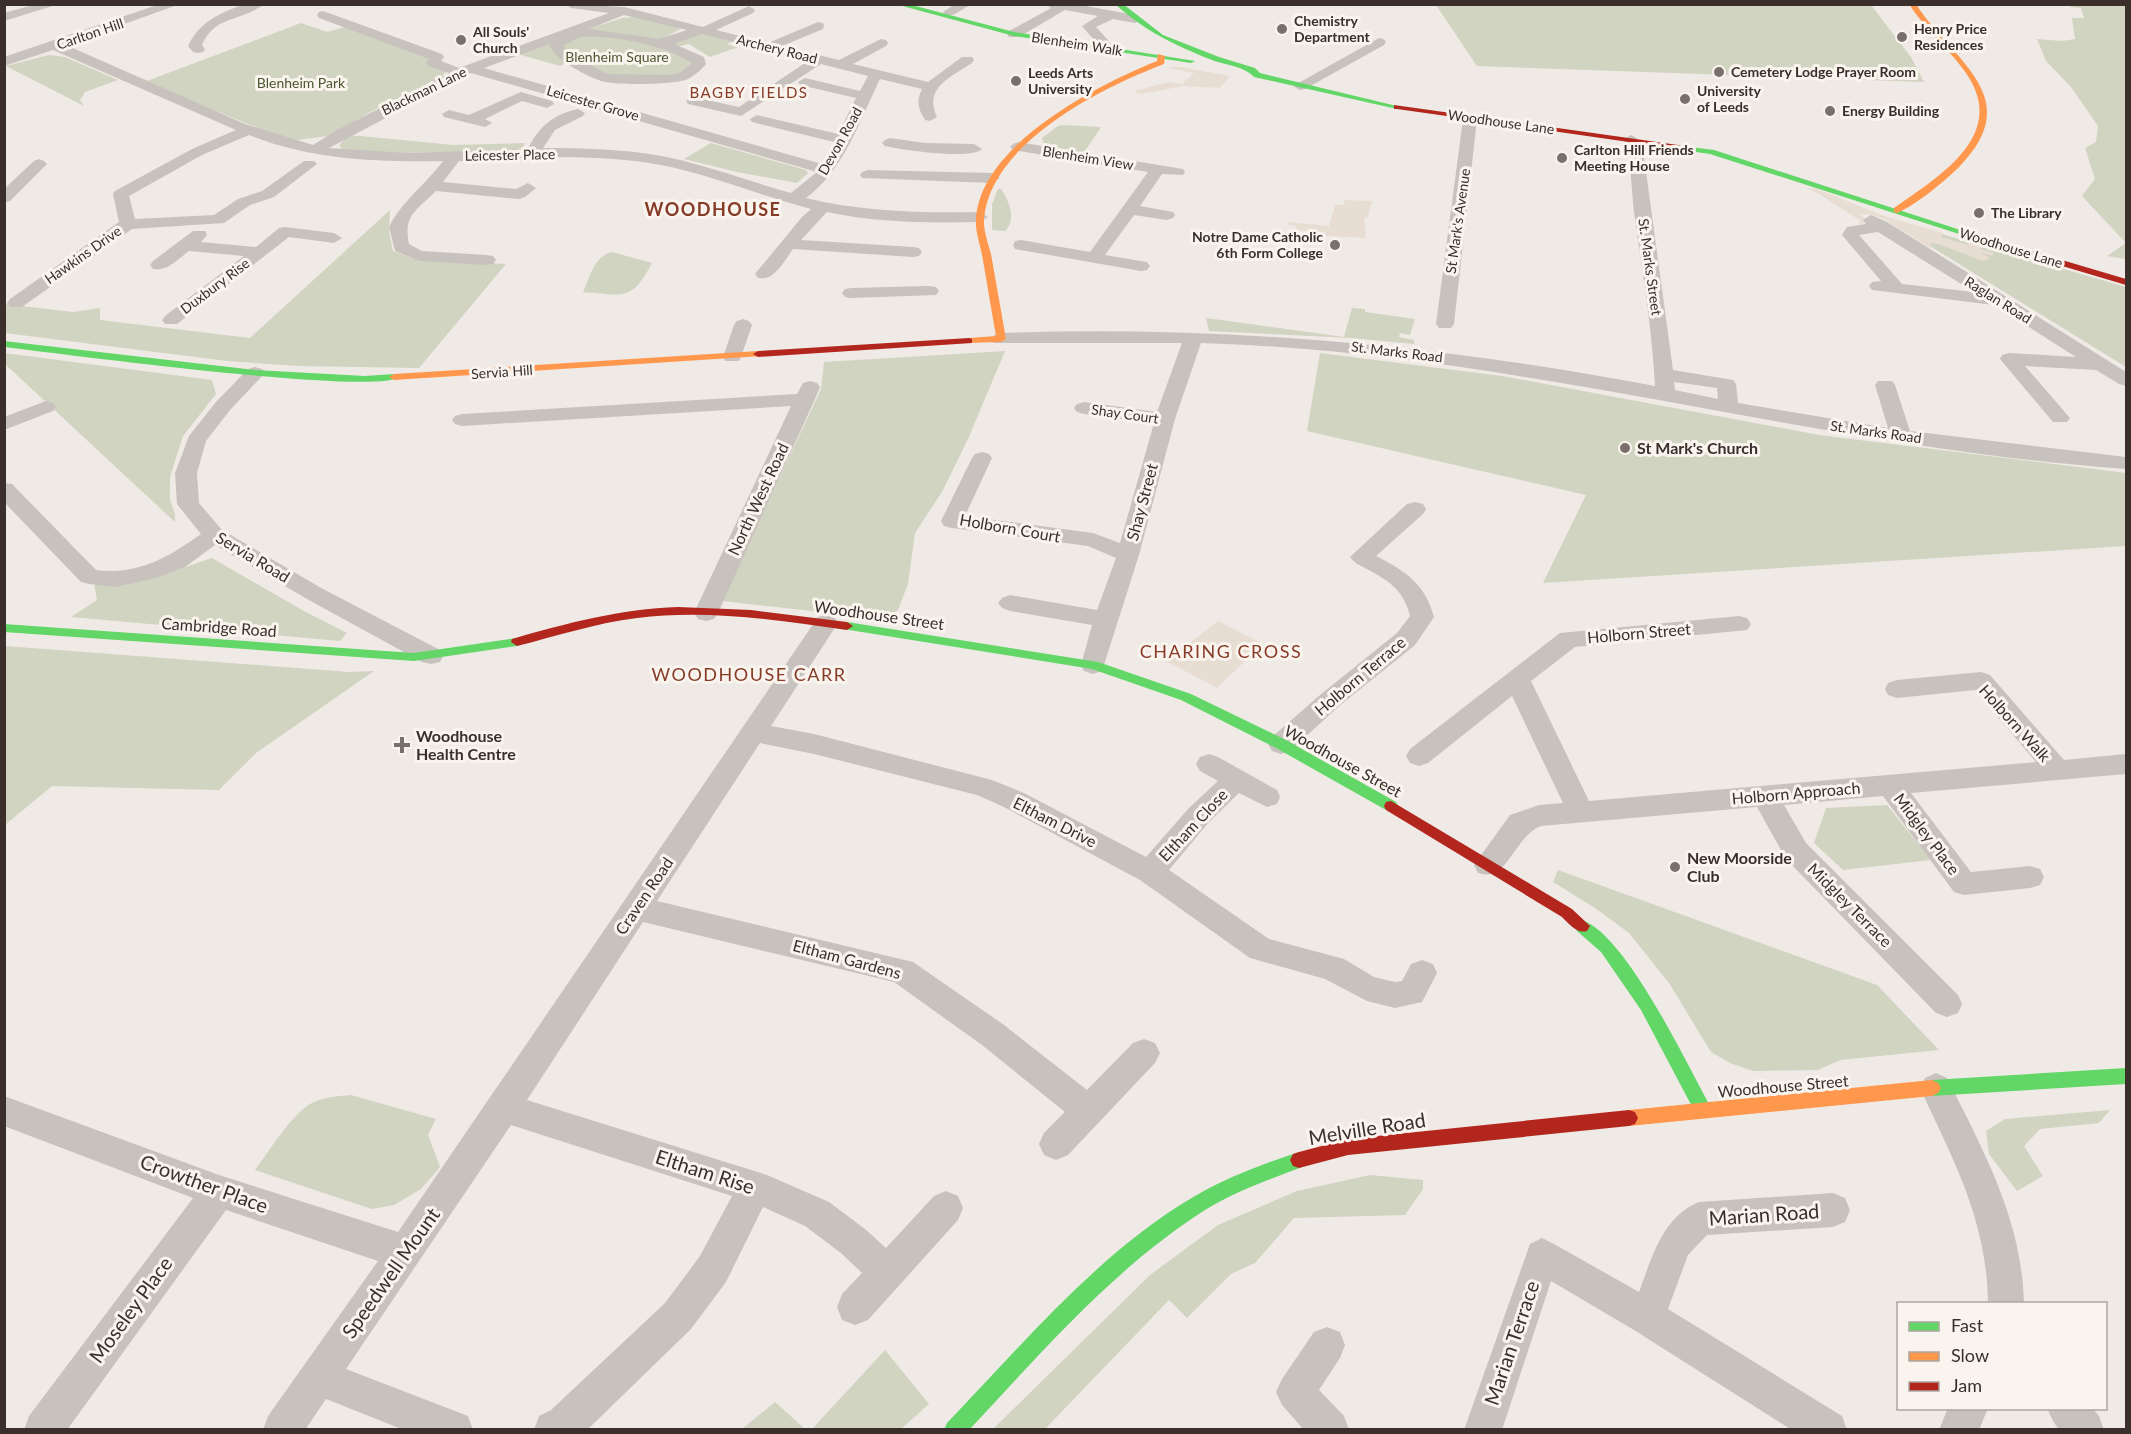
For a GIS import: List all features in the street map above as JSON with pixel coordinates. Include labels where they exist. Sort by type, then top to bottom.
[{"type":"main road","name":"Blenheim Walk","points":[[898,4],[1014,34],[1161,56],[1257,75]]},
{"type":"main road","points":[[1898,210],[1935,183],[1971,152],[1983,131],[1984,114],[1978,88],[1972,77],[1935,39],[1912,4]]},
{"type":"main road","name":"Woodhouse Lane","points":[[1114,10],[1135,19],[1161,36],[1252,70],[1257,75],[1396,107],[1470,119],[1688,147],[1734,158],[1898,210],[1940,227],[2127,282]]},
{"type":"main road","points":[[1001,339],[980,217],[992,178],[1028,137],[1047,123],[1130,73],[1161,62],[1161,56],[1168,50],[1169,45],[1161,36]]},
{"type":"main road","points":[[1110,50],[1127,58],[1129,62],[1126,66],[1130,73]]},
{"type":"main road","points":[[1161,56],[1174,51],[1202,53]]},
{"type":"main road","name":"Woodhouse Lane","points":[[1898,210],[1936,215],[2127,273]]},
{"type":"main road","name":"Servia Hill","points":[[4,345],[255,373],[365,379],[1001,339]]},
{"type":"main road","name":"Woodhouse Street","points":[[431,656],[510,644],[604,619],[656,612],[706,613],[826,623],[1093,665],[1186,697],[1281,744],[1387,804],[1567,913],[1607,947],[1647,1005],[1703,1110],[1936,1088],[2127,1076]]},
{"type":"main road","name":"Cambridge Road","points":[[4,628],[386,656],[431,656]]},
{"type":"main road","name":"Melville Road","points":[[954,1430],[1110,1270],[1173,1220],[1222,1191],[1278,1165],[1348,1147],[1703,1110]]},
{"type":"street","points":[[4,17],[53,4]]},
{"type":"street","points":[[198,49],[195,46],[196,41],[212,25],[225,16],[258,4]]},
{"type":"street","name":"Archery Road","points":[[571,4],[624,11],[930,87]]},
{"type":"street","name":"Blackman Lane","points":[[159,265],[244,202],[268,194],[342,133],[465,71],[639,4]]},
{"type":"street","points":[[949,12],[966,4]]},
{"type":"street","name":"Carlton Hill","points":[[4,62],[174,5]]},
{"type":"street","points":[[1014,34],[1056,6],[1114,10]]},
{"type":"street","points":[[661,44],[692,56],[699,60],[699,64],[684,76],[669,79],[606,78],[571,61],[555,45],[587,33],[661,44],[702,31],[749,10]]},
{"type":"street","points":[[1110,50],[1088,26],[1114,10]]},
{"type":"street","name":"Leicester Grove","points":[[323,15],[437,57],[433,63],[827,170]]},
{"type":"street","points":[[770,47],[818,26]]},
{"type":"street","points":[[1300,86],[1379,42]]},
{"type":"street","points":[[840,65],[881,43]]},
{"type":"street","name":"Leicester Place","points":[[54,46],[247,131],[312,157],[533,154],[636,156],[696,170],[823,207],[861,214],[904,218],[980,217]]},
{"type":"street","points":[[693,101],[741,112],[818,60]]},
{"type":"street","points":[[930,117],[924,108],[925,97],[930,87],[967,60]]},
{"type":"street","name":"Devon Road","points":[[793,199],[817,182],[827,170],[876,74]]},
{"type":"street","points":[[805,82],[865,96]]},
{"type":"street","points":[[449,114],[477,122],[521,96],[578,113],[644,140]]},
{"type":"street","points":[[533,154],[539,138],[553,124],[578,113]]},
{"type":"street","points":[[758,119],[842,140]]},
{"type":"street","name":"St Mark's Avenue","points":[[1445,324],[1466,169],[1470,119]]},
{"type":"street","name":"Hawkins Drive","points":[[16,303],[128,224],[121,194],[197,152],[247,131]]},
{"type":"street","name":"St. Marks Street","points":[[1631,139],[1636,151],[1665,385]]},
{"type":"street","points":[[890,143],[925,148],[974,149]]},
{"type":"street","name":"Blenheim View","points":[[1018,147],[1177,172]]},
{"type":"street","points":[[914,177],[925,148]]},
{"type":"street","points":[[454,156],[432,186],[403,215],[397,226],[401,247],[419,256],[487,260]]},
{"type":"street","points":[[4,198],[39,164]]},
{"type":"street","name":"Blenheim View","points":[[1095,257],[1158,170]]},
{"type":"street","points":[[868,175],[992,178]]},
{"type":"street","points":[[432,186],[519,194],[528,188]]},
{"type":"street","points":[[764,274],[808,220],[823,207]]},
{"type":"street","points":[[1129,209],[1167,215]]},
{"type":"street","points":[[128,224],[218,220]]},
{"type":"street","name":"Raglan Road","points":[[1998,300],[1887,287],[1850,235],[1853,231],[1876,223],[2127,380]]},
{"type":"street","name":"Duxbury Rise","points":[[171,320],[285,232],[333,238]]},
{"type":"street","points":[[789,244],[913,252]]},
{"type":"street","name":"Duxbury Rise","points":[[185,245],[260,253]]},
{"type":"street","points":[[1022,245],[1142,266]]},
{"type":"street","points":[[874,293],[886,251]]},
{"type":"street","points":[[851,293],[930,291]]},
{"type":"street","points":[[732,357],[743,325]]},
{"type":"street","name":"St. Marks Road","points":[[1001,339],[1078,335],[1346,346],[1554,374],[1665,385],[1729,407],[1901,436],[2127,463]]},
{"type":"street","name":"Shay Street","points":[[1093,665],[1128,555],[1166,419],[1193,339]]},
{"type":"street","points":[[2060,418],[2009,359],[2102,364]]},
{"type":"street","name":"Servia Road","points":[[255,373],[223,406],[196,440],[186,473],[188,504],[214,535],[315,594],[431,656]]},
{"type":"street","points":[[1885,385],[1901,436]]},
{"type":"street","name":"North West Road","points":[[462,420],[511,424],[808,392],[706,613]]},
{"type":"street","points":[[4,424],[46,407]]},
{"type":"street","name":"Shay Court","points":[[1084,408],[1166,419]]},
{"type":"street","name":"Holborn Court","points":[[982,458],[952,521],[1092,540],[1128,555]]},
{"type":"street","points":[[4,489],[14,513],[89,577],[115,580],[148,573],[177,562],[214,535]]},
{"type":"street","name":"Holborn Terrace","points":[[1281,744],[1329,701],[1406,639],[1422,617],[1419,600],[1406,582],[1361,557],[1415,509]]},
{"type":"street","points":[[1010,603],[1106,619]]},
{"type":"street","name":"Craven Road","points":[[463,1169],[826,623]]},
{"type":"street","name":"Holborn Street","points":[[1419,756],[1569,639],[1739,624]]},
{"type":"street","points":[[1517,679],[1581,813]]},
{"type":"street","name":"Holborn Walk","points":[[1897,689],[1981,681],[2058,770]]},
{"type":"street","name":"Eltham Drive","points":[[753,732],[814,744],[982,787],[1029,806],[1150,872],[1261,949],[1333,968],[1368,988],[1395,995],[1411,993],[1422,972]]},
{"type":"street","name":"Eltham Close","points":[[1209,764],[1267,797]]},
{"type":"street","name":"Holborn Approach","points":[[1488,865],[1520,823],[1539,816],[2127,764]]},
{"type":"street","name":"Eltham Close","points":[[1150,872],[1199,814],[1236,780]]},
{"type":"street","name":"Midgley Place","points":[[1890,785],[1964,884],[2030,877]]},
{"type":"street","name":"Midgley Terrace","points":[[1765,796],[1796,851],[1947,1004]]},
{"type":"street","name":"Eltham Gardens","points":[[636,908],[902,971],[993,1035],[1088,1110]]},
{"type":"street","points":[[1056,1144],[1144,1053]]},
{"type":"street","points":[[1936,1088],[1994,1212],[2008,1279],[2006,1302]]},
{"type":"street","name":"Eltham Rise","points":[[504,1108],[755,1187],[817,1214],[853,1241],[887,1273]]},
{"type":"street","name":"Crowther Place","points":[[4,1111],[219,1191],[405,1252]]},
{"type":"street","name":"Speedwell Mount","points":[[282,1430],[463,1169]]},
{"type":"street","points":[[553,1430],[565,1424],[678,1316],[713,1269],[755,1187]]},
{"type":"street","name":"Moseley Place","points":[[43,1430],[219,1191]]},
{"type":"street","points":[[855,1308],[946,1208]]},
{"type":"street","name":"Marian Road","points":[[1647,1317],[1675,1244],[1699,1219],[1833,1210]]},
{"type":"street","name":"Marian Terrace","points":[[1483,1430],[1542,1256],[1647,1317]]},
{"type":"street","points":[[1647,1317],[1828,1430]]},
{"type":"street","points":[[1327,1345],[1295,1392],[1330,1430]]},
{"type":"street","points":[[319,1377],[454,1430]]},
{"type":"street","points":[[1958,1429],[1968,1410]]},
{"type":"street","points":[[2068,1410],[2085,1430]]},
{"type":"green space","points":[[1436,5],[1871,5],[1911,57],[1924,82],[1477,66]]},
{"type":"green space","points":[[2070,5],[2126,5],[2126,243],[2082,196],[2095,179],[2085,148],[2096,142],[2098,126],[2071,87],[2046,61],[2037,39],[2062,41],[2075,39],[2072,18],[2084,18],[2081,8],[2070,7]]},
{"type":"green space","name":"Blenheim Square","points":[[637,17],[680,29],[660,40],[645,41],[698,61],[684,76],[606,77],[570,61],[560,66],[514,53],[622,18]]},
{"type":"green space","name":"Blenheim Park","points":[[301,23],[327,32],[345,27],[435,58],[447,71],[441,77],[374,110],[329,136],[297,140],[275,135],[144,82]]},
{"type":"green space","points":[[697,32],[733,41],[727,44],[733,46],[744,45],[710,57],[689,44],[676,47],[669,41]]},
{"type":"green space","points":[[49,55],[65,57],[118,80],[85,92],[80,100],[84,106],[6,66]]},
{"type":"green space","points":[[1058,126],[1101,127],[1085,151],[1048,146],[1043,142],[1042,138]]},
{"type":"green space","points":[[349,135],[454,145],[525,143],[523,147],[513,151],[399,153],[344,151],[339,145]]},
{"type":"green space","points":[[711,143],[806,170],[808,173],[797,183],[684,159]]},
{"type":"green space","points":[[998,189],[1001,189],[1011,210],[1011,221],[1005,231],[992,230],[992,204]]},
{"type":"green space","points":[[390,210],[389,232],[393,251],[414,259],[506,264],[419,368],[298,366],[227,361],[5,333],[5,304],[73,312],[100,308],[100,320],[250,338]]},
{"type":"green space","points":[[1938,233],[2126,287],[2126,367],[1930,246],[1929,243]]},
{"type":"green space","points":[[2126,243],[2126,259],[2107,256]]},
{"type":"green space","points":[[612,252],[652,263],[638,284],[625,293],[583,292],[597,262]]},
{"type":"green space","points":[[1352,308],[1415,319],[1410,335],[1400,333],[1399,337],[1414,340],[1414,344],[1351,338],[1209,331],[1206,318],[1344,337]]},
{"type":"green space","points":[[1005,351],[968,439],[942,492],[915,533],[908,584],[898,610],[884,619],[722,601],[821,389],[824,362]]},
{"type":"green space","points":[[4,353],[212,380],[216,394],[183,436],[170,477],[170,500],[175,522],[5,364]]},
{"type":"green space","points":[[1320,353],[1502,376],[1819,435],[2126,473],[2126,546],[1543,583],[1586,495],[1307,431]]},
{"type":"green space","points":[[212,558],[347,633],[340,641],[71,617],[97,600],[94,584],[150,579]]},
{"type":"green space","points":[[5,646],[349,672],[374,671],[256,753],[219,790],[52,786],[5,825]]},
{"type":"green space","points":[[1887,805],[1931,860],[1843,870],[1814,843],[1826,808]]},
{"type":"green space","points":[[1558,870],[1877,985],[1939,1050],[1840,1060],[1818,1070],[1753,1071],[1730,1063],[1711,1052],[1669,983],[1629,933],[1595,908],[1553,882]]},
{"type":"green space","points":[[351,1095],[436,1119],[428,1135],[440,1167],[421,1189],[394,1205],[372,1209],[255,1170],[290,1123],[306,1107],[323,1099]]},
{"type":"green space","points":[[2110,1110],[2099,1123],[2040,1129],[2024,1146],[2043,1176],[2017,1191],[1989,1154],[1986,1131],[2005,1119]]},
{"type":"green space","points":[[1370,1175],[1423,1180],[1423,1189],[1405,1215],[1294,1218],[1255,1263],[1231,1274],[1187,1318],[1169,1300],[1045,1429],[993,1429],[1150,1275],[1218,1225],[1297,1191]]},
{"type":"green space","points":[[885,1350],[929,1404],[901,1429],[812,1429]]},
{"type":"green space","points":[[775,1402],[805,1429],[742,1429]]},
{"type":"shaded area","points":[[1164,67],[1181,67],[1230,76],[1220,88],[1184,86],[1141,94],[1134,91],[1169,82],[1182,84],[1194,73]]},
{"type":"shaded area","points":[[1806,188],[1817,189],[1884,216],[1943,233],[1941,237],[1968,245],[1972,240],[1984,244],[1980,249],[1994,253],[1992,256],[1981,253],[1990,258],[1983,261],[1938,244],[1929,243],[1932,247],[1930,248],[1884,219],[1869,214],[1860,215],[1869,221],[1861,224],[1858,222],[1861,221]]},
{"type":"shaded area","points":[[1345,200],[1372,201],[1368,217],[1364,219],[1366,238],[1326,236],[1326,233],[1296,230],[1296,226],[1288,225],[1289,222],[1329,226],[1335,205],[1343,205]]},
{"type":"shaded area","name":"CHARING CROSS","points":[[1218,621],[1263,644],[1217,688],[1166,661]]},
{"type":"traffic: fast","points":[[898,4],[1014,34],[1191,61]]},
{"type":"traffic: fast","points":[[1118,4],[1161,36],[1216,59],[1252,70],[1257,75],[1397,107]]},
{"type":"traffic: fast","points":[[1678,147],[1711,152],[2015,249]]},
{"type":"traffic: fast","points":[[4,344],[255,373],[365,379],[394,377]]},
{"type":"traffic: fast","points":[[847,626],[1093,665],[1186,697],[1281,744],[1391,806]]},
{"type":"traffic: fast","points":[[4,628],[414,657],[517,642]]},
{"type":"traffic: fast","points":[[1582,926],[1607,947],[1647,1005],[1703,1110]]},
{"type":"traffic: fast","points":[[1932,1088],[2126,1076]]},
{"type":"traffic: fast","points":[[954,1430],[1069,1310],[1154,1235],[1200,1203],[1248,1178],[1299,1160]]},
{"type":"traffic: slow","points":[[1897,210],[1951,170],[1967,154],[1978,137],[1984,118],[1982,98],[1971,75],[1912,4]]},
{"type":"traffic: slow","points":[[969,341],[1001,339],[980,217],[987,191],[1002,166],[1024,142],[1050,121],[1108,85],[1161,62],[1161,56]]},
{"type":"traffic: slow","points":[[394,377],[758,354]]},
{"type":"traffic: slow","points":[[1629,1118],[1932,1088]]},
{"type":"traffic: jam","points":[[1397,107],[1678,147]]},
{"type":"traffic: jam","points":[[2015,249],[2126,282]]},
{"type":"traffic: jam","points":[[758,354],[969,341]]},
{"type":"traffic: jam","points":[[517,642],[603,620],[656,612],[727,612],[847,626]]},
{"type":"traffic: jam","points":[[1391,806],[1567,913],[1582,926]]},
{"type":"traffic: jam","points":[[1299,1160],[1348,1147],[1629,1118]]},
{"type":"place","name":"Chemistry Department","points":[[1282,29]]},
{"type":"place","name":"Henry Price Residences","points":[[1902,37]]},
{"type":"place","name":"All Souls' Church","points":[[461,40]]},
{"type":"place","name":"Cemetery Lodge Prayer Room","points":[[1719,72]]},
{"type":"place","name":"Leeds Arts University","points":[[1016,81]]},
{"type":"place","name":"University of Leeds","points":[[1685,99]]},
{"type":"place","name":"Energy Building","points":[[1830,111]]},
{"type":"place","name":"Carlton Hill Friends Meeting House","points":[[1562,158]]},
{"type":"place","name":"The Library","points":[[1979,213]]},
{"type":"place","name":"Notre Dame Catholic 6th Form College","points":[[1335,245]]},
{"type":"place","name":"St Mark's Church","points":[[1625,448]]},
{"type":"place","name":"Woodhouse Health Centre","points":[[402,745]]},
{"type":"place","name":"New Moorside Club","points":[[1675,867]]},
{"type":"district","name":"BAGBY FIELDS","points":[[749,93]]},
{"type":"district","name":"WOODHOUSE","points":[[713,210]]},
{"type":"district","name":"CHARING CROSS","points":[[1221,652]]},
{"type":"district","name":"WOODHOUSE CARR","points":[[749,675]]}]
